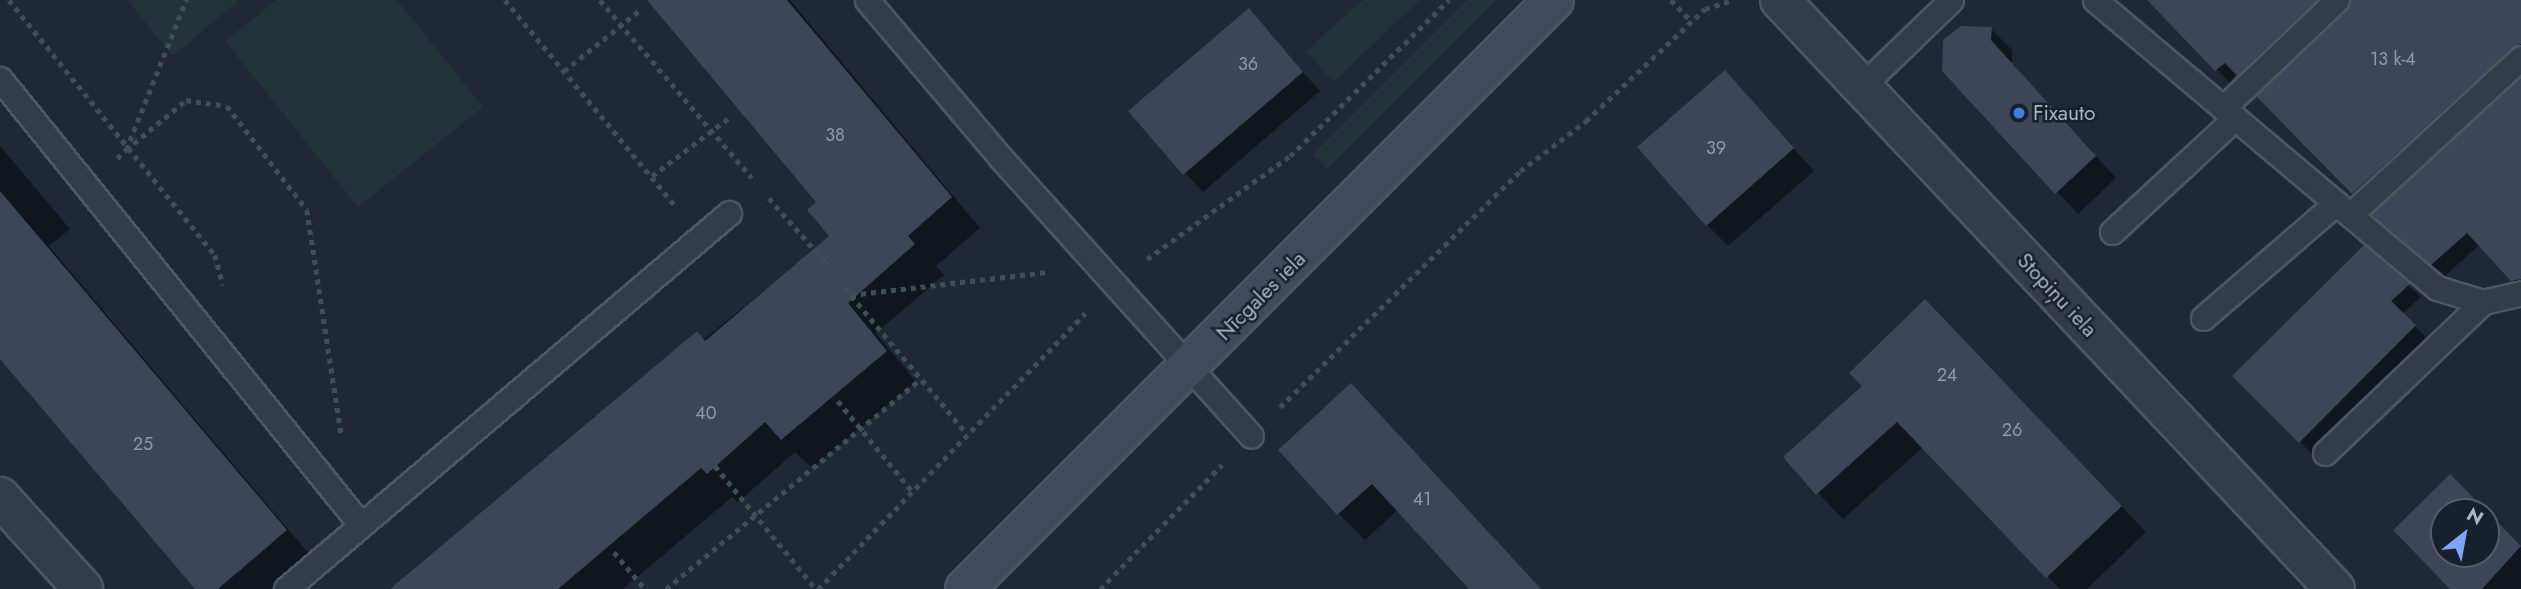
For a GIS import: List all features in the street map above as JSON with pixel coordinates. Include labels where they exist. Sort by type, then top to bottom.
[{"type":"street","name":"Nīcgales iela","points":[[965,589],[1191,367],[1554,0]]},
{"type":"street","name":"Stopiņu iela","points":[[1780,0],[2335,589]]},
{"type":"street","points":[[0,497],[83,589]]},
{"type":"lane","points":[[867,0],[1000,157],[1251,436]]},
{"type":"lane","points":[[1861,88],[1951,0]]},
{"type":"lane","points":[[2095,0],[2437,288],[2483,302],[2521,293]]},
{"type":"lane","points":[[2112,232],[2337,0]]},
{"type":"lane","points":[[2203,318],[2343,209],[2521,58]]},
{"type":"lane","points":[[0,79],[361,525]]},
{"type":"lane","points":[[286,589],[729,213]]},
{"type":"lane","points":[[2325,453],[2483,302]]},
{"type":"path","points":[[9,0],[126,150],[215,255],[233,321],[214,342]]},
{"type":"path","points":[[126,150],[186,0]]},
{"type":"path","points":[[505,0],[701,236]]},
{"type":"path","points":[[600,0],[759,186]]},
{"type":"path","points":[[1671,0],[1692,22]]},
{"type":"path","points":[[1100,589],[1520,171],[1586,121],[1705,9],[1734,0]]},
{"type":"path","points":[[564,71],[640,9]]},
{"type":"path","points":[[86,185],[186,100],[227,106],[307,210],[341,433],[306,457]]},
{"type":"path","points":[[652,177],[730,117]]},
{"type":"path","points":[[768,196],[827,264]]},
{"type":"path","points":[[850,295],[1051,271]]},
{"type":"path","points":[[845,288],[967,434]]},
{"type":"path","points":[[666,589],[921,379]]},
{"type":"path","points":[[838,401],[912,491]]},
{"type":"path","points":[[715,466],[816,589]]},
{"type":"path","points":[[614,552],[645,589]]},
{"type":"shaded area","points":[[127,0],[239,0],[173,56]]},
{"type":"shaded area","points":[[277,0],[397,0],[483,107],[358,207],[225,41]]},
{"type":"shaded area","points":[[1363,0],[1420,0],[1333,82],[1306,51]]},
{"type":"shaded area","points":[[1467,0],[1496,0],[1327,169],[1312,155]]},
{"type":"building","points":[[647,0],[787,0],[952,197],[908,236],[915,244],[848,303],[887,351],[781,440],[765,422],[707,474],[701,468],[558,589],[390,589],[697,331],[705,341],[829,236],[807,210],[816,202]]},
{"type":"building","points":[[2147,0],[2317,0],[2237,76],[2225,63],[2215,71]]},
{"type":"building","points":[[2351,0],[2521,0],[2521,44],[2512,48],[2352,194],[2256,96],[2347,10]]},
{"type":"building","points":[[1249,8],[1303,72],[1183,175],[1128,111]]},
{"type":"building","name":"Fixauto","points":[[1961,26],[1992,27],[1991,40],[2096,156],[2055,194],[1942,71],[1943,40]]},
{"type":"building","points":[[1725,70],[1794,148],[1706,226],[1637,147]]},
{"type":"building","points":[[2521,77],[2521,279],[2511,281],[2467,233],[2431,265],[2371,214]]},
{"type":"building","points":[[0,191],[287,530],[218,589],[195,589],[0,359]]},
{"type":"building","points":[[2364,245],[2410,284],[2391,301],[2416,325],[2299,443],[2232,376]]},
{"type":"building","points":[[1925,299],[2122,506],[2046,578],[1897,422],[1816,495],[1783,457],[1862,386],[1849,373]]},
{"type":"building","points":[[1351,383],[1541,589],[1469,589],[1372,484],[1337,515],[1278,450]]},
{"type":"building","points":[[2450,474],[2474,498],[2430,498],[2430,568],[2500,568],[2500,525],[2521,546],[2482,589],[2450,589],[2393,530]]},
{"type":"place","name":"Fixauto","points":[[2019,113]]}]
